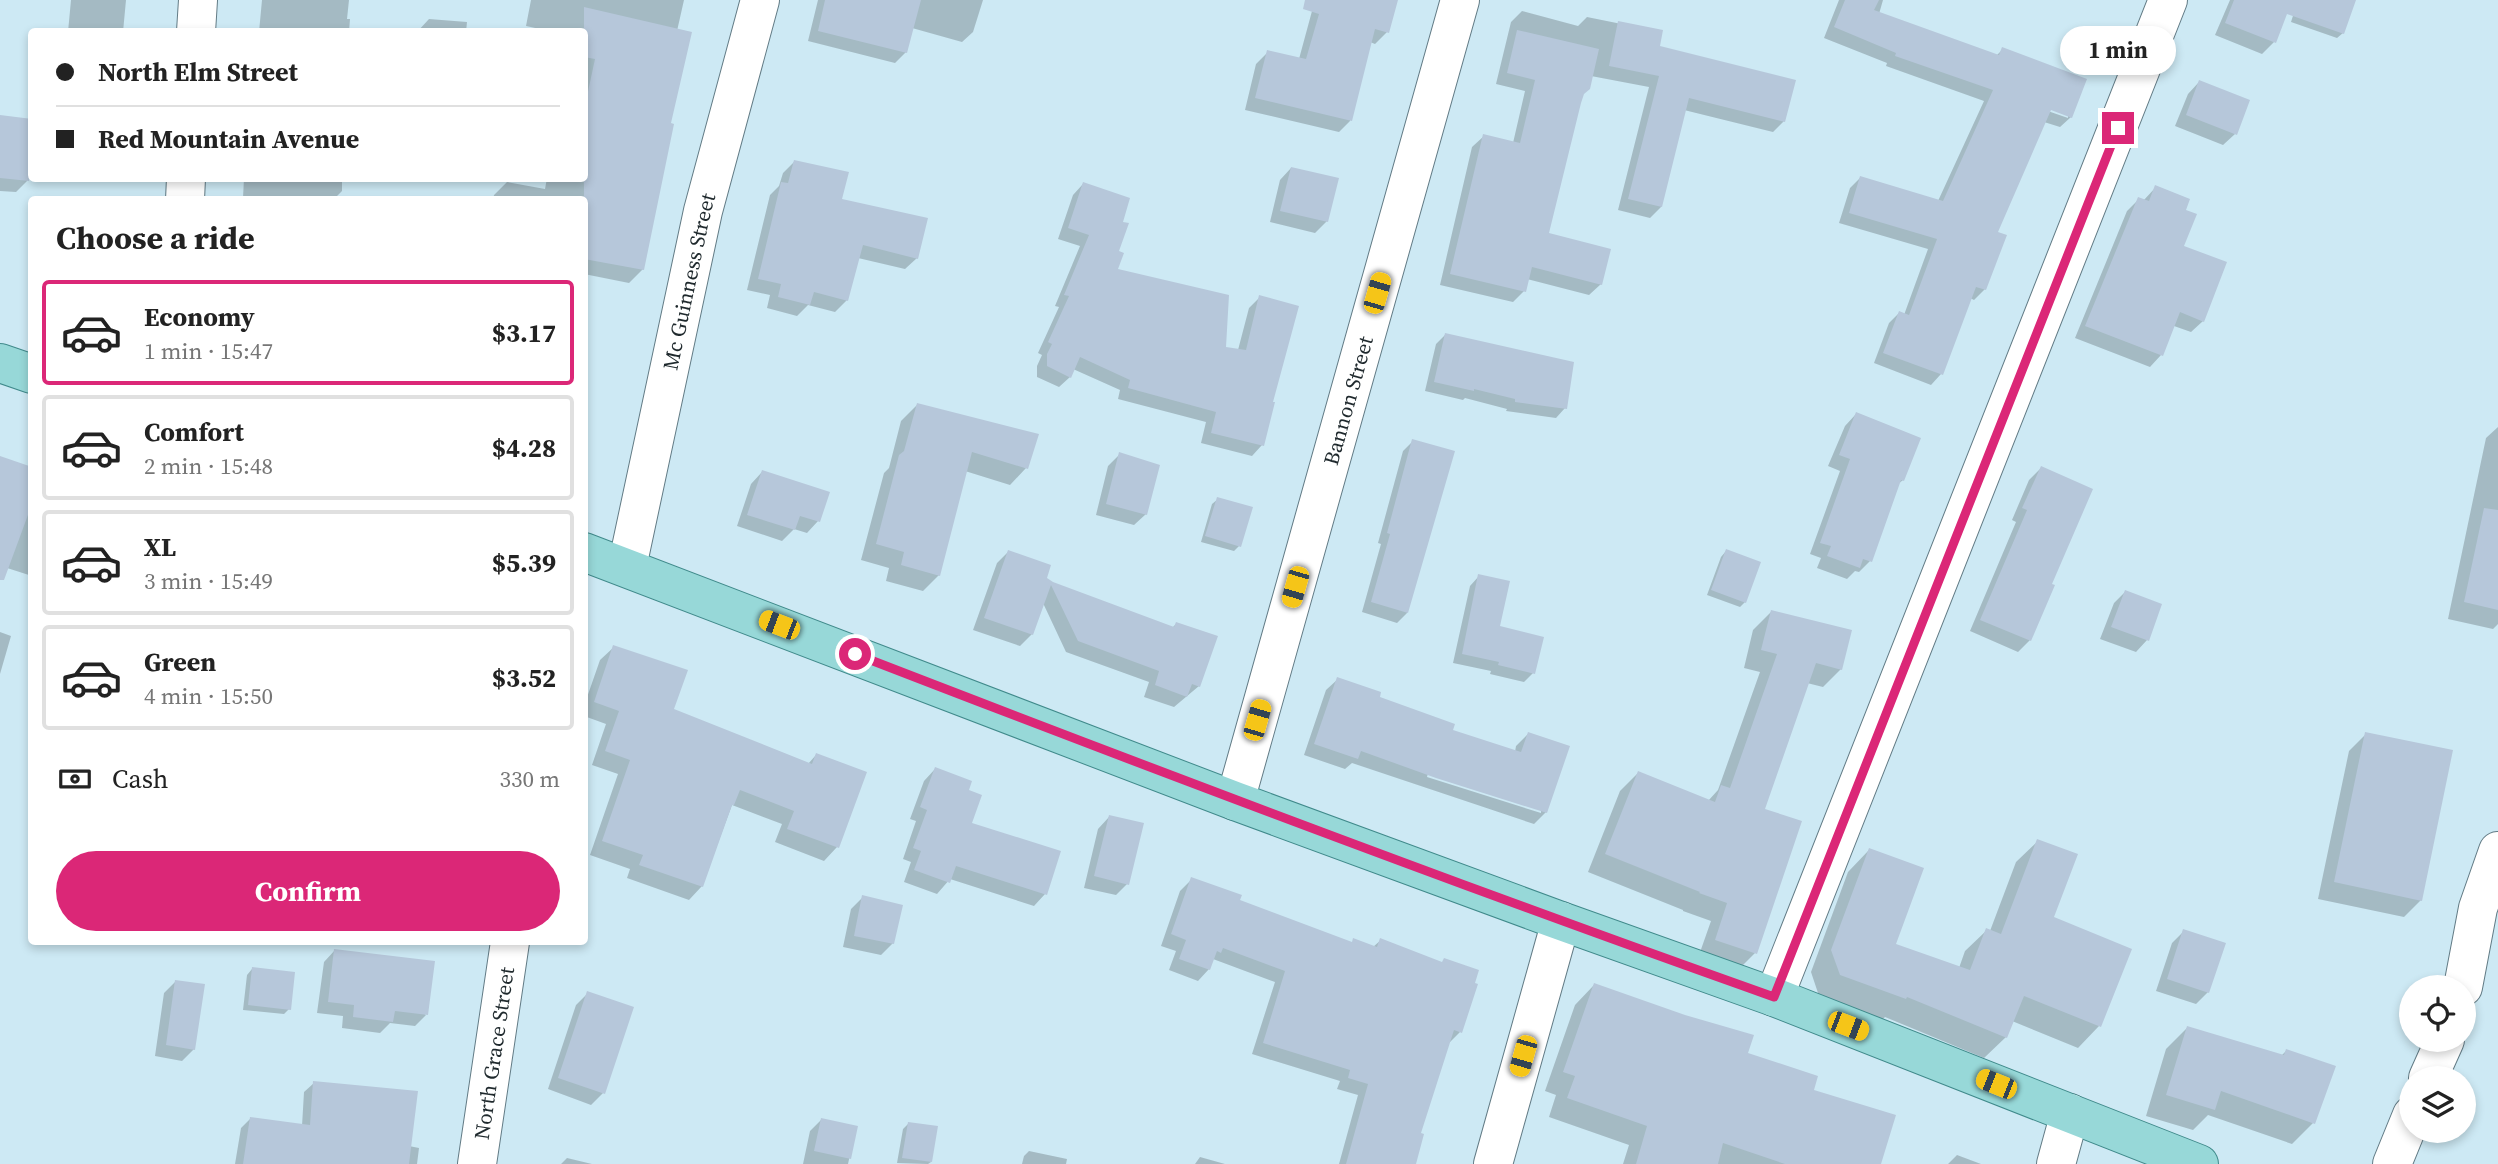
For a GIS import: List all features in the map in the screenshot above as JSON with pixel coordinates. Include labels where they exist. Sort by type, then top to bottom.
[{"type":"main road","points":[[0,363],[28,373]]},
{"type":"main road","points":[[588,561],[627,567],[1235,801],[1774,997],[2199,1164]]},
{"type":"street","points":[[196,28],[198,0]]},
{"type":"street","name":"Mc Guinness Street","points":[[627,567],[703,211],[760,0]]},
{"type":"street","name":"Bannon Street","points":[[1235,801],[1460,0]]},
{"type":"street","points":[[1774,997],[2168,0]]},
{"type":"street","points":[[2465,975],[2478,908],[2498,851]]},
{"type":"street","points":[[1493,1164],[1560,921]]},
{"type":"street","name":"North Grace Street","points":[[477,1164],[510,945]]},
{"type":"street","points":[[2056,1164],[2070,1113]]},
{"type":"street","points":[[2392,1164],[2401,1143]]},
{"type":"building","points":[[825,0],[921,0],[907,53],[818,31]]},
{"type":"building","points":[[1305,0],[1398,0],[1389,33],[1375,29],[1352,121],[1255,98],[1267,50],[1306,59],[1319,14],[1303,9]]},
{"type":"building","points":[[1845,0],[1879,0],[1874,10],[1999,55],[2002,47],[2087,79],[2072,118],[2051,110],[1998,232],[2007,235],[1986,290],[1976,287],[1943,375],[1883,353],[1899,311],[1909,315],[1937,239],[1849,213],[1860,176],[1943,201],[1993,90],[1895,56],[1896,53],[1834,27]]},
{"type":"building","points":[[2234,0],[2356,0],[2344,34],[2287,14],[2276,43],[2225,23]]},
{"type":"building","points":[[584,7],[692,32],[671,123],[674,124],[644,270],[588,260],[588,196],[584,196],[584,182],[588,182],[588,91],[595,59],[588,58],[588,28],[584,28]]},
{"type":"building","points":[[1618,21],[1663,30],[1660,46],[1796,80],[1785,122],[1689,98],[1662,207],[1628,199],[1659,76],[1609,66]]},
{"type":"building","points":[[1517,30],[1599,49],[1590,89],[1584,94],[1581,103],[1549,233],[1611,249],[1602,285],[1532,267],[1526,292],[1450,274],[1483,134],[1520,143],[1535,80],[1507,73]]},
{"type":"building","points":[[2199,80],[2250,100],[2237,135],[2186,115]]},
{"type":"building","points":[[0,115],[28,118],[28,181],[0,178]]},
{"type":"building","points":[[794,160],[849,172],[842,199],[928,218],[918,259],[863,245],[848,301],[814,292],[810,305],[778,297],[781,284],[758,279],[781,182],[788,183]]},
{"type":"building","points":[[1291,167],[1339,178],[1328,222],[1280,211]]},
{"type":"building","points":[[1083,182],[1130,198],[1123,222],[1129,223],[1119,251],[1124,253],[1118,269],[1229,295],[1226,347],[1246,350],[1259,295],[1299,306],[1264,446],[1211,433],[1216,412],[1128,388],[1130,380],[1080,357],[1071,378],[1047,366],[1047,354],[1052,344],[1048,342],[1069,296],[1064,295],[1089,235],[1068,228]]},
{"type":"building","points":[[2155,185],[2190,199],[2186,210],[2197,214],[2184,246],[2227,262],[2204,322],[2180,312],[2163,356],[2085,326],[2138,197],[2149,201]]},
{"type":"building","points":[[1445,333],[1574,362],[1567,409],[1515,402],[1515,399],[1434,382]]},
{"type":"building","points":[[917,403],[1039,434],[1028,469],[972,452],[940,576],[901,565],[904,552],[876,544],[899,455],[904,451]]},
{"type":"building","points":[[1856,412],[1921,438],[1904,481],[1901,480],[1872,562],[1863,559],[1860,568],[1827,556],[1831,546],[1820,543],[1850,459],[1839,455]]},
{"type":"building","points":[[1412,439],[1455,451],[1408,613],[1371,602]]},
{"type":"building","points":[[1119,452],[1160,465],[1147,515],[1106,504]]},
{"type":"building","points":[[0,456],[28,466],[28,515],[4,580],[0,580]]},
{"type":"building","points":[[2041,466],[2093,489],[2031,641],[1980,620],[2027,510],[2022,508]]},
{"type":"building","points":[[762,470],[830,492],[820,522],[800,516],[795,530],[747,515]]},
{"type":"building","points":[[1217,497],[1253,507],[1241,547],[1205,536]]},
{"type":"building","points":[[2484,508],[2498,510],[2498,610],[2464,602]]},
{"type":"building","points":[[1726,549],[1761,562],[1746,603],[1711,590]]},
{"type":"building","points":[[1008,550],[1051,565],[1047,578],[1053,582],[1174,627],[1176,622],[1218,636],[1200,687],[1192,684],[1187,697],[1155,685],[1159,671],[1078,641],[1051,585],[1033,635],[984,618]]},
{"type":"building","points":[[1478,574],[1510,581],[1500,626],[1544,637],[1535,674],[1462,654]]},
{"type":"building","points":[[2125,590],[2162,604],[2149,641],[2111,627]]},
{"type":"building","points":[[1771,610],[1852,630],[1842,670],[1816,663],[1765,809],[1802,821],[1757,954],[1715,940],[1727,903],[1605,854],[1638,771],[1715,802],[1721,785],[1730,788],[1777,654],[1761,650]]},
{"type":"building","points":[[613,645],[688,670],[674,709],[812,764],[816,753],[867,772],[839,848],[787,829],[794,811],[740,790],[732,805],[703,887],[639,865],[643,855],[602,841],[630,760],[605,751],[619,711],[594,702]]},
{"type":"building","points":[[1337,677],[1381,692],[1380,697],[1455,724],[1453,730],[1521,752],[1528,732],[1570,746],[1547,813],[1361,751],[1358,759],[1314,744]]},
{"type":"building","points":[[2365,732],[2453,750],[2422,901],[2334,882]]},
{"type":"building","points":[[935,767],[972,781],[969,790],[982,795],[972,823],[1061,851],[1047,895],[956,866],[950,883],[914,870],[921,851],[913,848],[927,810],[920,807]]},
{"type":"building","points":[[1109,815],[1144,823],[1129,885],[1094,876]]},
{"type":"building","points":[[2037,839],[2078,854],[2054,917],[2132,949],[2101,1027],[2024,996],[2007,1038],[1907,997],[1906,999],[1840,975],[1831,950],[1869,848],[1924,868],[1896,944],[1970,970],[1986,928],[2001,934]]},
{"type":"building","points":[[1191,877],[1242,895],[1240,900],[1352,942],[1353,938],[1377,947],[1380,938],[1442,962],[1444,958],[1479,970],[1475,983],[1478,984],[1462,1033],[1454,1030],[1421,1133],[1424,1134],[1416,1164],[1346,1164],[1368,1084],[1348,1078],[1350,1070],[1263,1043],[1285,971],[1223,948],[1221,953],[1217,951],[1210,970],[1179,959],[1186,940],[1171,934]]},
{"type":"building","points":[[862,895],[903,905],[894,944],[854,936]]},
{"type":"building","points":[[2183,929],[2226,943],[2209,993],[2167,979]]},
{"type":"building","points":[[334,949],[435,961],[428,1015],[395,1011],[393,1022],[353,1017],[354,1005],[328,1002]]},
{"type":"building","points":[[252,967],[295,972],[291,1010],[248,1005]]},
{"type":"building","points":[[175,980],[205,984],[195,1050],[166,1045]]},
{"type":"building","points":[[1594,983],[1685,1015],[1754,1035],[1748,1053],[1818,1076],[1814,1090],[1896,1115],[1881,1164],[1785,1164],[1723,1143],[1718,1164],[1636,1164],[1647,1126],[1567,1098],[1575,1076],[1563,1072]]},
{"type":"building","points":[[587,991],[634,1007],[605,1094],[558,1078]]},
{"type":"building","points":[[2187,1026],[2284,1055],[2286,1049],[2336,1066],[2315,1124],[2221,1091],[2215,1110],[2166,1095]]},
{"type":"building","points":[[313,1081],[418,1091],[409,1164],[243,1164],[250,1117],[310,1125]]},
{"type":"building","points":[[821,1118],[858,1126],[851,1159],[814,1151]]},
{"type":"building","points":[[908,1122],[938,1126],[932,1162],[902,1158]]},
{"type":"route","points":[[855,654],[1235,801],[1774,997],[2118,128]]}]
